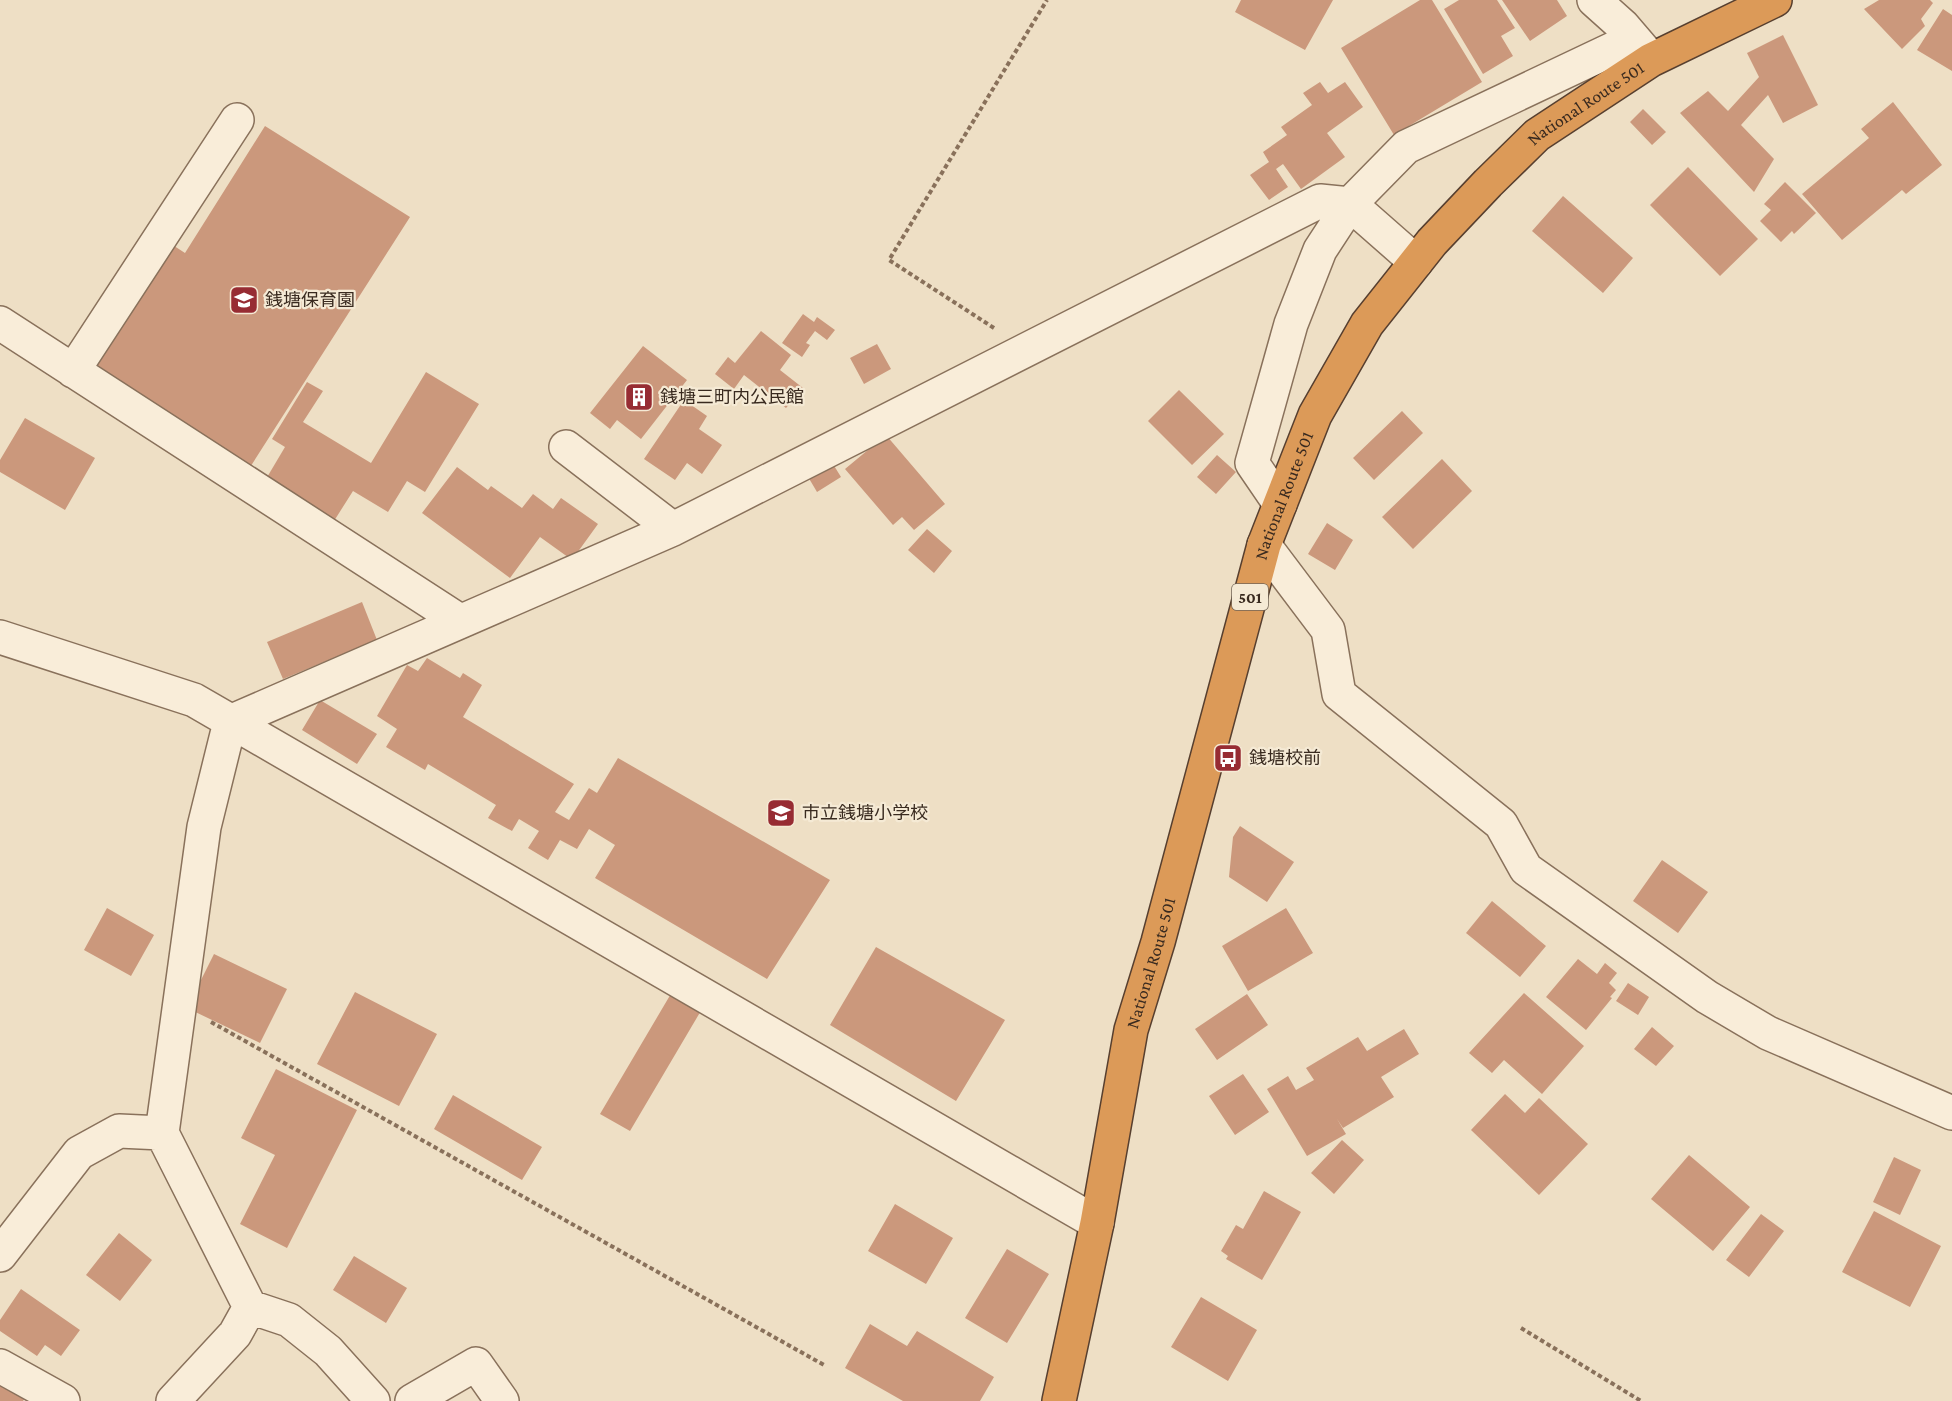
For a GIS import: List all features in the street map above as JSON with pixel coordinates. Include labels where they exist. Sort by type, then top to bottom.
[{"type":"highway","name":"National Route 501","points":[[1059,1401],[1097,1223],[1131,1030],[1158,942],[1263,545],[1315,416],[1367,324],[1416,262],[1488,183],[1537,135],[1643,49],[1775,0]]},
{"type":"street","points":[[1280,504],[1252,464],[1291,324],[1320,250],[1350,204],[1406,147],[1643,49],[1594,0]]},
{"type":"street","points":[[74,371],[237,120]]},
{"type":"street","points":[[230,722],[673,529],[1320,201],[1350,204],[1416,262]]},
{"type":"street","points":[[0,323],[460,621]]},
{"type":"street","points":[[566,447],[673,529]]},
{"type":"street","points":[[1263,545],[1328,630],[1339,694],[1502,824],[1526,869],[1707,997],[1768,1033],[1952,1113]]},
{"type":"street","points":[[0,637],[195,700],[1097,1223]]},
{"type":"street","points":[[230,722],[204,827],[162,1133],[250,1307],[289,1320],[328,1351],[374,1401]]},
{"type":"street","points":[[0,1255],[80,1153],[119,1131],[162,1133]]},
{"type":"street","points":[[173,1401],[235,1334],[250,1307]]},
{"type":"street","points":[[412,1401],[476,1364],[502,1401]]},
{"type":"street","points":[[0,1366],[63,1401]]},
{"type":"path","points":[[1028,349],[890,260],[1047,0]]},
{"type":"path","points":[[208,1020],[824,1365]]},
{"type":"path","points":[[1521,1328],[1641,1401]]},
{"type":"building","points":[[1241,0],[1333,0],[1305,50],[1235,12]]},
{"type":"building","points":[[1420,0],[1432,0],[1482,82],[1394,135],[1341,48]]},
{"type":"building","points":[[1459,0],[1497,0],[1515,28],[1501,36],[1513,56],[1483,74],[1444,9]]},
{"type":"building","points":[[1502,0],[1557,0],[1567,16],[1530,41]]},
{"type":"building","points":[[1879,0],[1930,0],[1933,3],[1921,19],[1925,26],[1902,49],[1864,9]]},
{"type":"building","points":[[1943,9],[1952,15],[1952,71],[1917,50]]},
{"type":"building","points":[[1783,35],[1818,105],[1783,123],[1768,95],[1741,125],[1774,159],[1754,192],[1680,113],[1708,91],[1728,111],[1759,77],[1747,53]]},
{"type":"building","points":[[1320,82],[1328,93],[1345,82],[1363,107],[1327,133],[1345,157],[1301,189],[1283,164],[1276,169],[1288,187],[1269,200],[1250,175],[1269,162],[1263,152],[1287,135],[1281,127],[1312,105],[1303,93]]},
{"type":"building","points":[[1893,102],[1942,165],[1906,194],[1902,190],[1842,240],[1802,194],[1869,138],[1861,129]]},
{"type":"building","points":[[1643,109],[1666,132],[1652,145],[1630,122]]},
{"type":"building","name":"銭塘保育園","points":[[265,126],[410,217],[247,472],[87,370],[168,242],[185,253]]},
{"type":"building","points":[[1688,167],[1758,239],[1720,276],[1650,205]]},
{"type":"building","points":[[1785,182],[1816,213],[1794,234],[1792,231],[1781,242],[1760,221],[1771,210],[1764,204]]},
{"type":"building","points":[[1563,196],[1633,258],[1603,293],[1532,231]]},
{"type":"building","points":[[803,314],[814,322],[817,317],[835,330],[827,340],[815,331],[806,343],[810,345],[802,357],[782,343]]},
{"type":"building","points":[[761,331],[791,355],[780,370],[803,388],[786,408],[744,375],[734,389],[715,374],[728,357],[735,363]]},
{"type":"building","points":[[877,344],[891,369],[864,384],[850,358]]},
{"type":"building","name":"銭塘三町内公民館","points":[[643,346],[687,380],[641,439],[617,420],[610,429],[590,413]]},
{"type":"building","points":[[426,372],[479,404],[425,492],[407,481],[388,512],[353,491],[334,521],[266,479],[285,447],[272,439],[307,382],[323,391],[303,422],[371,463]]},
{"type":"building","points":[[1179,390],[1224,434],[1192,465],[1148,421]]},
{"type":"building","points":[[684,400],[707,416],[699,429],[722,445],[702,474],[687,463],[675,480],[644,459]]},
{"type":"building","points":[[1402,411],[1423,433],[1374,480],[1353,458]]},
{"type":"building","points":[[25,418],[95,458],[65,510],[0,472],[0,460]]},
{"type":"building","points":[[886,435],[945,504],[914,530],[902,517],[893,525],[845,469]]},
{"type":"building","points":[[1217,455],[1236,472],[1216,494],[1197,477]]},
{"type":"building","points":[[828,456],[841,477],[817,492],[804,470]]},
{"type":"building","points":[[1442,459],[1472,491],[1413,549],[1382,517]]},
{"type":"building","points":[[457,467],[488,490],[491,486],[522,508],[533,494],[553,509],[561,498],[598,524],[572,560],[540,537],[510,578],[422,513]]},
{"type":"building","points":[[1327,523],[1353,540],[1335,570],[1308,554]]},
{"type":"building","points":[[927,529],[952,551],[934,573],[908,550]]},
{"type":"building","points":[[362,602],[377,640],[283,679],[267,642]]},
{"type":"building","points":[[427,658],[460,678],[463,673],[482,685],[463,717],[574,784],[555,812],[569,820],[589,788],[597,793],[618,758],[830,880],[767,979],[595,878],[615,845],[589,829],[577,849],[560,840],[548,860],[528,848],[539,831],[519,819],[512,831],[488,818],[496,805],[428,764],[425,770],[386,747],[397,729],[377,716],[407,665],[418,671]]},
{"type":"building","points":[[320,700],[377,734],[357,764],[302,730]]},
{"type":"building","points":[[1240,826],[1294,862],[1267,902],[1229,877],[1233,837]]},
{"type":"building","points":[[1662,860],[1708,892],[1678,933],[1633,901]]},
{"type":"building","points":[[1492,901],[1546,946],[1520,977],[1466,933]]},
{"type":"building","points":[[107,908],[154,935],[131,976],[84,950]]},
{"type":"building","points":[[1286,908],[1313,953],[1248,991],[1222,946]]},
{"type":"building","points":[[876,947],[1005,1020],[956,1101],[830,1025]]},
{"type":"building","points":[[214,954],[287,989],[260,1043],[187,1008]]},
{"type":"building","points":[[1578,959],[1597,974],[1605,963],[1617,973],[1609,983],[1616,990],[1610,997],[1612,998],[1586,1030],[1546,997]]},
{"type":"building","points":[[1628,983],[1649,997],[1638,1015],[1616,1001]]},
{"type":"building","points":[[355,992],[437,1034],[399,1106],[317,1064]]},
{"type":"building","points":[[672,992],[702,1009],[630,1131],[600,1114]]},
{"type":"building","points":[[1524,993],[1584,1046],[1542,1094],[1504,1060],[1492,1073],[1469,1053]]},
{"type":"building","points":[[1247,994],[1268,1025],[1217,1060],[1195,1029]]},
{"type":"building","points":[[1652,1027],[1674,1046],[1656,1066],[1634,1049]]},
{"type":"building","points":[[1404,1029],[1419,1054],[1381,1077],[1394,1097],[1343,1128],[1337,1119],[1346,1134],[1307,1156],[1267,1089],[1288,1076],[1296,1090],[1314,1080],[1306,1068],[1358,1037],[1367,1051]]},
{"type":"building","points":[[276,1069],[357,1110],[287,1248],[240,1224],[275,1155],[241,1138]]},
{"type":"building","points":[[1243,1074],[1269,1112],[1235,1135],[1209,1096]]},
{"type":"building","points":[[1505,1094],[1525,1113],[1539,1098],[1588,1144],[1539,1195],[1471,1130]]},
{"type":"building","points":[[453,1095],[542,1147],[522,1180],[434,1129]]},
{"type":"building","points":[[1342,1140],[1364,1160],[1334,1194],[1311,1173]]},
{"type":"building","points":[[1689,1155],[1750,1207],[1713,1251],[1651,1199]]},
{"type":"building","points":[[1894,1157],[1921,1170],[1900,1215],[1873,1202]]},
{"type":"building","points":[[1264,1191],[1301,1212],[1262,1280],[1226,1259],[1228,1256],[1221,1251],[1236,1225],[1243,1229]]},
{"type":"building","points":[[895,1204],[953,1238],[926,1284],[868,1251]]},
{"type":"building","points":[[1874,1211],[1941,1246],[1910,1307],[1842,1272]]},
{"type":"building","points":[[1761,1214],[1784,1231],[1749,1277],[1726,1260]]},
{"type":"building","points":[[119,1233],[152,1260],[120,1301],[86,1275]]},
{"type":"building","points":[[1007,1249],[1049,1274],[1007,1343],[965,1318]]},
{"type":"building","points":[[354,1256],[407,1288],[386,1323],[333,1290]]},
{"type":"building","points":[[21,1289],[80,1330],[61,1356],[45,1345],[37,1356],[0,1331],[0,1320]]},
{"type":"building","points":[[1201,1297],[1257,1330],[1228,1381],[1171,1347]]},
{"type":"building","points":[[870,1324],[907,1346],[917,1331],[994,1377],[980,1401],[903,1401],[845,1368]]},
{"type":"building","points":[[0,1376],[27,1395],[23,1401],[0,1401]]},
{"type":"place","name":"銭塘保育園","points":[[244,300]]},
{"type":"place","name":"銭塘三町内公民館","points":[[639,397]]},
{"type":"place","name":"銭塘校前","points":[[1228,758]]},
{"type":"place","name":"市立銭塘小学校","points":[[781,813]]}]
